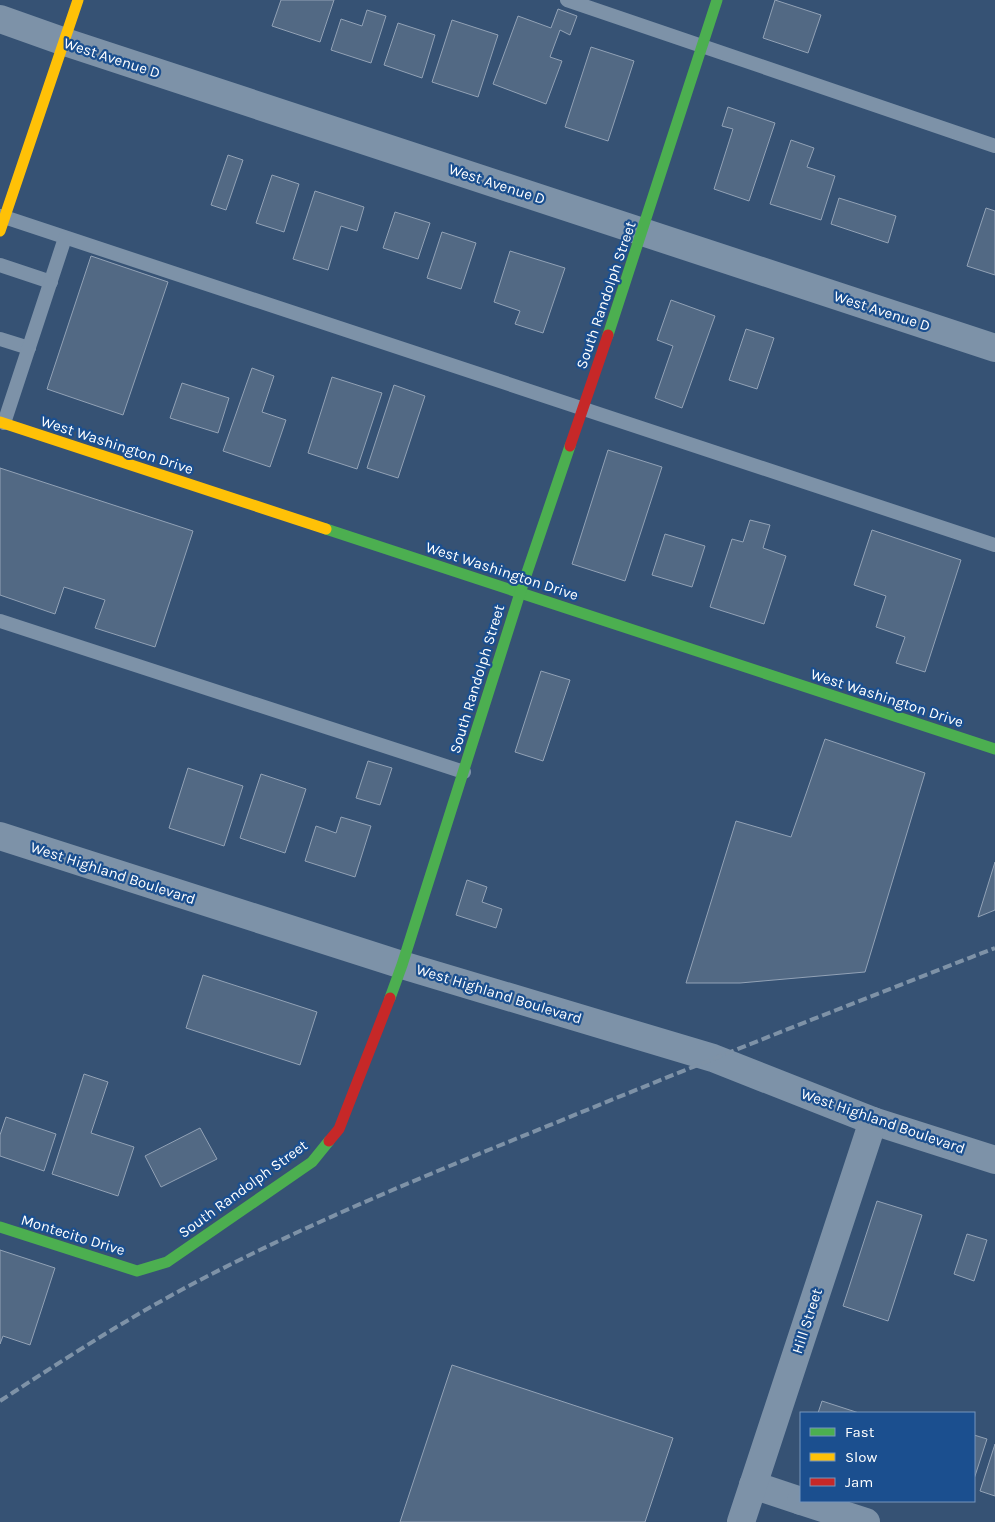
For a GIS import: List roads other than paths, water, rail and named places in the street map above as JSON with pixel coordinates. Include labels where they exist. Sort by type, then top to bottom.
[{"type":"street","points":[[2,222],[78,0]]},
{"type":"street","name":"South Randolph Street","points":[[137,1270],[167,1262],[312,1162],[339,1129],[402,966],[520,593],[643,233],[718,0]]},
{"type":"street","name":"West Avenue D","points":[[0,19],[995,348]]},
{"type":"street","name":"West Washington Drive","points":[[2,422],[995,749]]},
{"type":"street","name":"West Highland Boulevard","points":[[0,836],[402,966],[713,1058],[873,1121],[995,1160]]},
{"type":"street","name":"Hill Street","points":[[740,1522],[873,1121]]},
{"type":"street","name":"Montecito Drive","points":[[0,1227],[137,1270]]},
{"type":"street","points":[[753,1485],[800,1501]]},
{"type":"street","points":[[804,1502],[866,1522]]},
{"type":"lane","points":[[567,0],[995,146]]},
{"type":"lane","points":[[2,222],[65,238],[995,545]]},
{"type":"lane","points":[[2,422],[29,348],[65,238]]},
{"type":"lane","points":[[0,265],[51,282]]},
{"type":"lane","points":[[0,338],[29,348]]},
{"type":"lane","points":[[0,621],[464,772]]},
{"type":"railway","points":[[0,1401],[136,1315],[228,1266],[320,1222],[414,1181],[775,1034],[995,948]]}]
